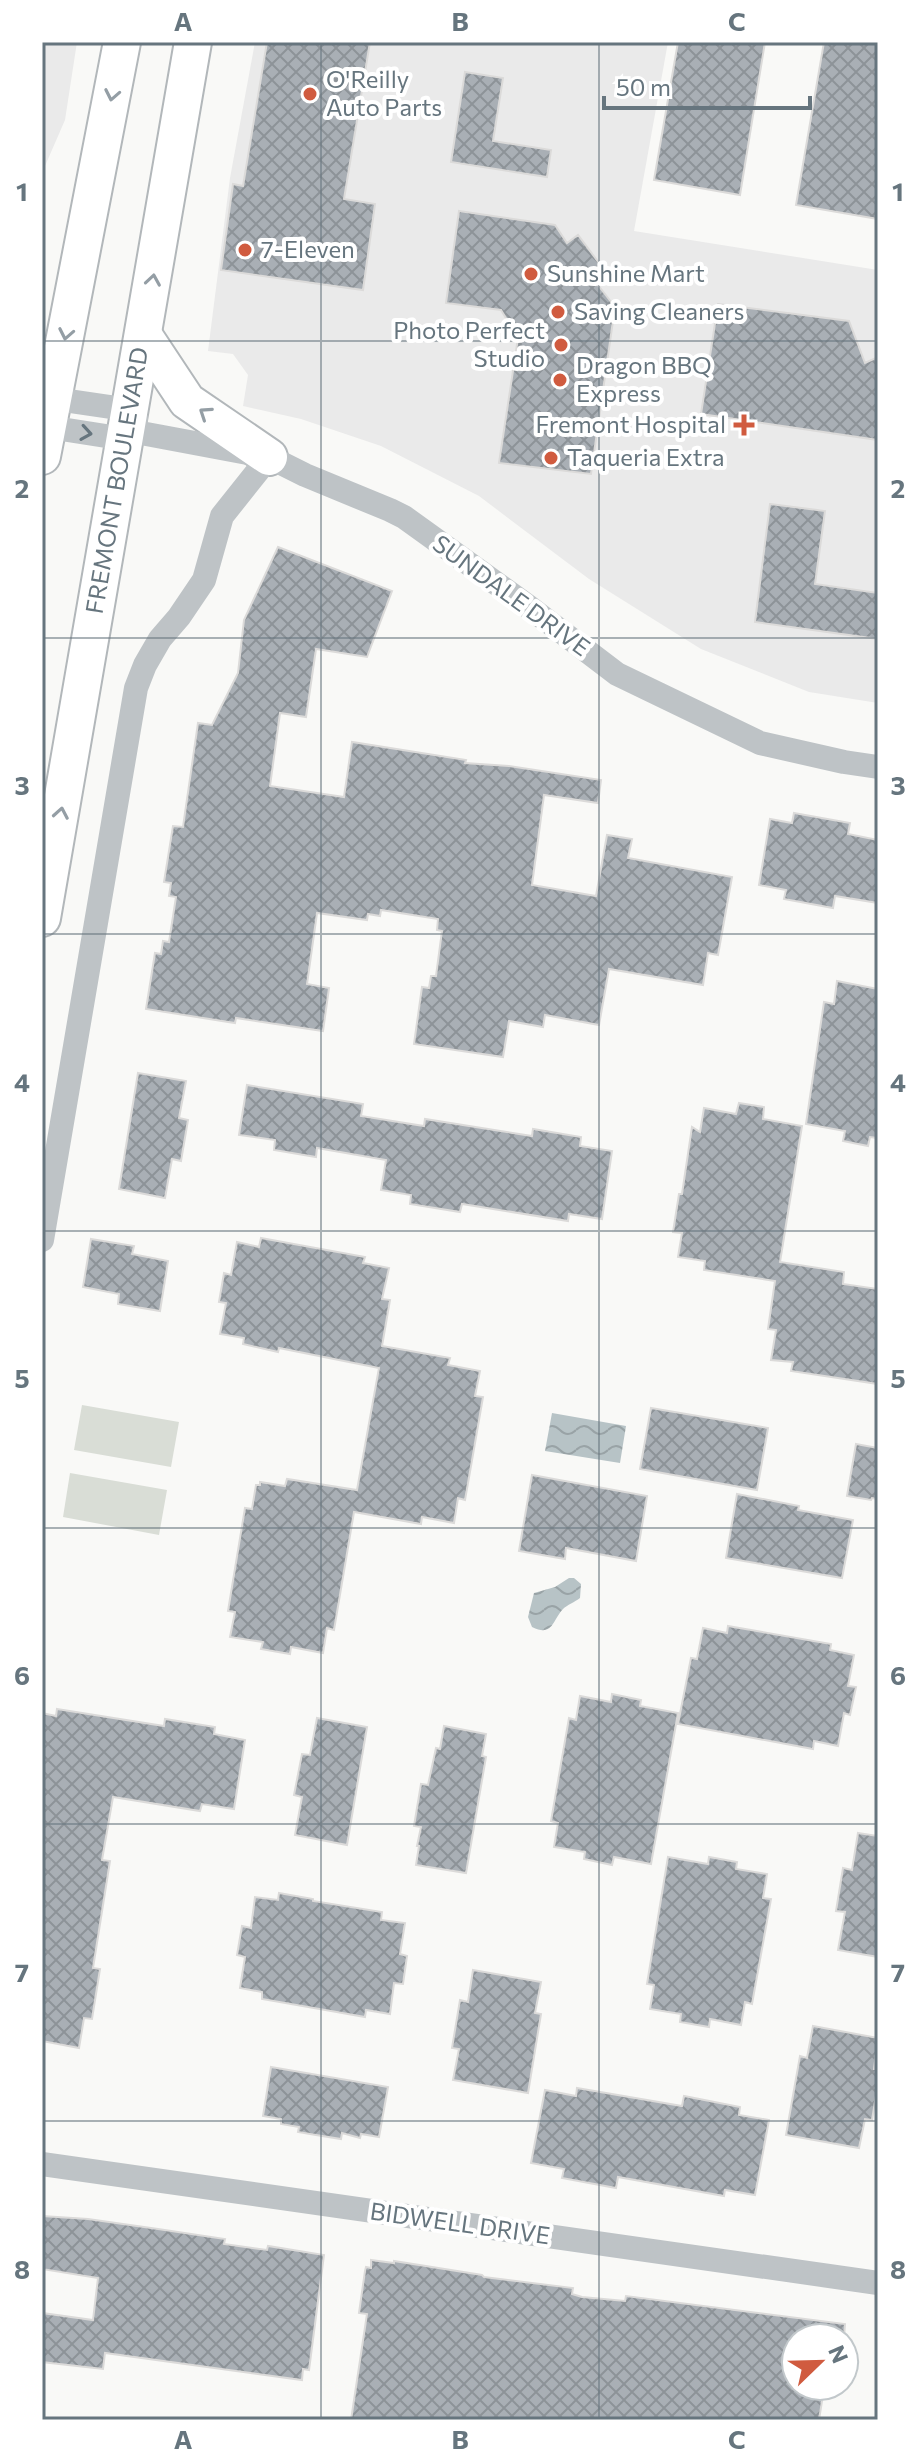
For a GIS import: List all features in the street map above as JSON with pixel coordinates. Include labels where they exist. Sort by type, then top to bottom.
[{"type":"main road","points":[[45,421],[122,42]]},
{"type":"main road","name":"FREMONT BOULEVARD","points":[[42,918],[132,427],[193,42]]},
{"type":"main road","points":[[144,336],[187,401],[269,457]]},
{"type":"street","name":"SUNDALE DRIVE","points":[[45,421],[132,427],[269,457],[404,517],[617,674],[760,743],[878,767]]},
{"type":"street","points":[[42,1240],[136,688],[160,639],[204,580],[222,516],[269,457]]},
{"type":"street","name":"BIDWELL DRIVE","points":[[42,2164],[878,2283]]},
{"type":"shaded area","points":[[42,42],[77,42],[65,120],[45,166],[42,186]]},
{"type":"shaded area","points":[[255,42],[668,42],[634,231],[878,270],[878,703],[809,692],[701,649],[589,579],[479,496],[381,446],[301,419],[243,406],[248,375],[233,354],[208,351],[230,178]]},
{"type":"shaded area","points":[[82,1405],[179,1422],[171,1467],[74,1450]]},
{"type":"shaded area","points":[[70,1473],[167,1490],[159,1535],[63,1517]]},
{"type":"water","points":[[552,1413],[626,1426],[620,1463],[545,1451]]},
{"type":"water","points":[[569,1578],[581,1584],[580,1598],[563,1609],[548,1629],[532,1627],[528,1617],[534,1593],[555,1587]]},
{"type":"building","points":[[267,42],[370,42],[344,199],[375,204],[363,290],[221,270],[233,184],[243,186]]},
{"type":"building","points":[[678,42],[765,42],[740,195],[654,180]]},
{"type":"building","points":[[824,42],[878,42],[878,219],[796,205]]},
{"type":"building","points":[[465,72],[503,78],[493,141],[551,150],[547,177],[451,162]]},
{"type":"building","points":[[459,211],[555,225],[567,243],[578,235],[605,271],[594,280],[615,307],[591,474],[499,463],[518,338],[501,310],[446,303]]},
{"type":"building","points":[[718,304],[849,321],[865,363],[878,357],[878,440],[701,414]]},
{"type":"building","points":[[770,504],[825,511],[815,584],[878,593],[878,639],[755,622]]},
{"type":"building","points":[[278,547],[392,591],[367,657],[316,649],[306,717],[280,713],[270,786],[344,797],[352,742],[466,760],[465,763],[509,766],[601,780],[598,803],[544,795],[532,885],[596,896],[607,835],[632,839],[628,858],[732,877],[718,955],[708,953],[703,985],[609,969],[599,1025],[545,1015],[543,1027],[509,1021],[503,1057],[414,1044],[422,987],[429,988],[431,976],[436,976],[442,931],[437,930],[438,919],[381,910],[380,916],[368,914],[367,920],[317,913],[307,984],[329,988],[323,1031],[236,1018],[235,1023],[146,1009],[155,953],[161,954],[163,941],[169,942],[176,897],[169,896],[171,883],[164,882],[173,826],[183,827],[198,723],[212,725],[238,673],[244,620]]},
{"type":"building","points":[[794,813],[850,823],[848,834],[878,840],[878,903],[835,896],[833,908],[784,899],[786,890],[759,885],[770,819],[792,823]]},
{"type":"building","points":[[837,981],[878,989],[878,1138],[870,1137],[868,1146],[843,1141],[845,1131],[806,1124],[824,1002],[834,1004]]},
{"type":"building","points":[[138,1073],[186,1081],[179,1118],[188,1120],[181,1161],[172,1159],[165,1198],[119,1189]]},
{"type":"building","points":[[247,1085],[363,1104],[361,1116],[424,1126],[425,1119],[532,1136],[533,1129],[581,1137],[580,1146],[612,1151],[602,1219],[569,1214],[568,1221],[462,1204],[460,1212],[410,1204],[411,1195],[381,1190],[386,1160],[317,1148],[316,1157],[274,1150],[275,1140],[239,1135]]},
{"type":"building","points":[[739,1103],[764,1107],[763,1119],[802,1126],[780,1262],[844,1272],[843,1284],[878,1289],[878,1384],[791,1371],[793,1362],[771,1360],[776,1330],[768,1329],[775,1281],[704,1270],[705,1261],[678,1257],[682,1233],[673,1232],[692,1127],[700,1132],[704,1108],[736,1114]]},
{"type":"building","points":[[261,1238],[365,1257],[363,1263],[389,1268],[382,1299],[390,1300],[382,1346],[450,1358],[448,1365],[480,1371],[475,1396],[483,1397],[465,1500],[458,1498],[454,1523],[422,1517],[421,1524],[354,1512],[334,1630],[327,1628],[323,1653],[291,1647],[290,1654],[261,1649],[263,1642],[230,1637],[235,1612],[228,1611],[245,1508],[252,1509],[256,1485],[260,1482],[285,1486],[287,1479],[357,1490],[379,1368],[279,1348],[278,1352],[243,1344],[244,1338],[220,1334],[226,1303],[219,1302],[224,1273],[231,1275],[237,1242],[259,1247]]},
{"type":"building","points":[[91,1239],[134,1246],[132,1254],[168,1261],[160,1311],[118,1304],[119,1294],[83,1287]]},
{"type":"building","points":[[651,1408],[768,1428],[757,1490],[640,1469]]},
{"type":"building","points":[[856,1444],[878,1448],[878,1499],[847,1496]]},
{"type":"building","points":[[532,1475],[647,1496],[636,1561],[566,1548],[565,1559],[519,1551]]},
{"type":"building","points":[[737,1494],[853,1520],[842,1578],[726,1558]]},
{"type":"building","points":[[728,1626],[831,1644],[830,1650],[854,1655],[848,1686],[856,1687],[850,1715],[844,1713],[838,1746],[814,1741],[813,1749],[678,1724],[691,1658],[697,1659],[703,1628],[727,1633]]},
{"type":"building","points":[[612,1694],[641,1700],[640,1706],[678,1713],[651,1864],[614,1857],[612,1865],[584,1859],[585,1852],[554,1847],[558,1823],[551,1821],[569,1718],[576,1720],[580,1696],[611,1702]]},
{"type":"building","points":[[57,1709],[164,1726],[165,1719],[215,1727],[214,1734],[245,1740],[234,1809],[202,1804],[200,1811],[113,1797],[102,1860],[110,1861],[93,1968],[100,1969],[92,2019],[84,2018],[79,2048],[42,2041],[42,1713],[56,1716]]},
{"type":"building","points":[[317,1718],[367,1727],[347,1845],[295,1835],[302,1797],[294,1795],[302,1754],[310,1755]]},
{"type":"building","points":[[444,1726],[486,1734],[482,1756],[486,1757],[466,1873],[416,1865],[421,1827],[414,1826],[421,1784],[428,1785]]},
{"type":"building","points":[[858,1833],[878,1836],[878,1957],[838,1950],[845,1912],[836,1911],[843,1868],[852,1870]]},
{"type":"building","points":[[668,1857],[708,1864],[709,1857],[737,1862],[736,1869],[767,1874],[763,1898],[771,1899],[752,2004],[745,2002],[741,2025],[710,2019],[709,2027],[680,2022],[681,2014],[650,2009],[654,1985],[647,1984]]},
{"type":"building","points":[[279,1893],[382,1912],[381,1920],[405,1923],[400,1954],[407,1956],[403,1984],[394,1983],[390,2014],[366,2010],[365,2017],[262,1999],[262,1992],[240,1988],[245,1957],[237,1955],[242,1926],[251,1928],[255,1897],[278,1900]]},
{"type":"building","points":[[473,1970],[541,1982],[535,2013],[541,2014],[528,2093],[453,2080],[459,2049],[452,2048],[460,2000],[468,2002]]},
{"type":"building","points":[[813,2026],[878,2038],[874,2069],[878,2069],[878,2083],[872,2120],[865,2119],[859,2148],[786,2135],[800,2056],[807,2058]]},
{"type":"building","points":[[271,2067],[388,2087],[379,2137],[361,2134],[360,2138],[342,2133],[341,2139],[298,2132],[299,2127],[263,2116]]},
{"type":"building","points":[[577,2088],[682,2106],[684,2096],[740,2107],[739,2115],[769,2120],[755,2195],[725,2190],[724,2196],[618,2177],[616,2188],[562,2178],[564,2169],[531,2163],[545,2090],[576,2096]]},
{"type":"building","points":[[42,2216],[88,2219],[225,2239],[224,2244],[267,2250],[268,2246],[324,2255],[309,2370],[303,2369],[302,2380],[105,2353],[103,2369],[42,2362],[42,2313],[93,2320],[98,2278],[42,2269]]},
{"type":"building","points":[[371,2260],[394,2261],[573,2288],[572,2294],[582,2297],[625,2301],[626,2296],[829,2322],[780,2322],[780,2402],[822,2402],[819,2420],[351,2420],[367,2314],[359,2313],[366,2267],[371,2268]]},
{"type":"place","name":"O'Reilly Auto Parts","points":[[310,94]]},
{"type":"place","name":"7-Eleven","points":[[245,250]]},
{"type":"place","name":"Sunshine Mart","points":[[531,274]]},
{"type":"place","name":"Saving Cleaners","points":[[558,312]]},
{"type":"place","name":"Photo Perfect Studio","points":[[561,345]]},
{"type":"place","name":"Dragon BBQ Express","points":[[560,380]]},
{"type":"place","name":"Fremont Hospital","points":[[744,425]]},
{"type":"place","name":"Taqueria Extra","points":[[551,458]]}]
